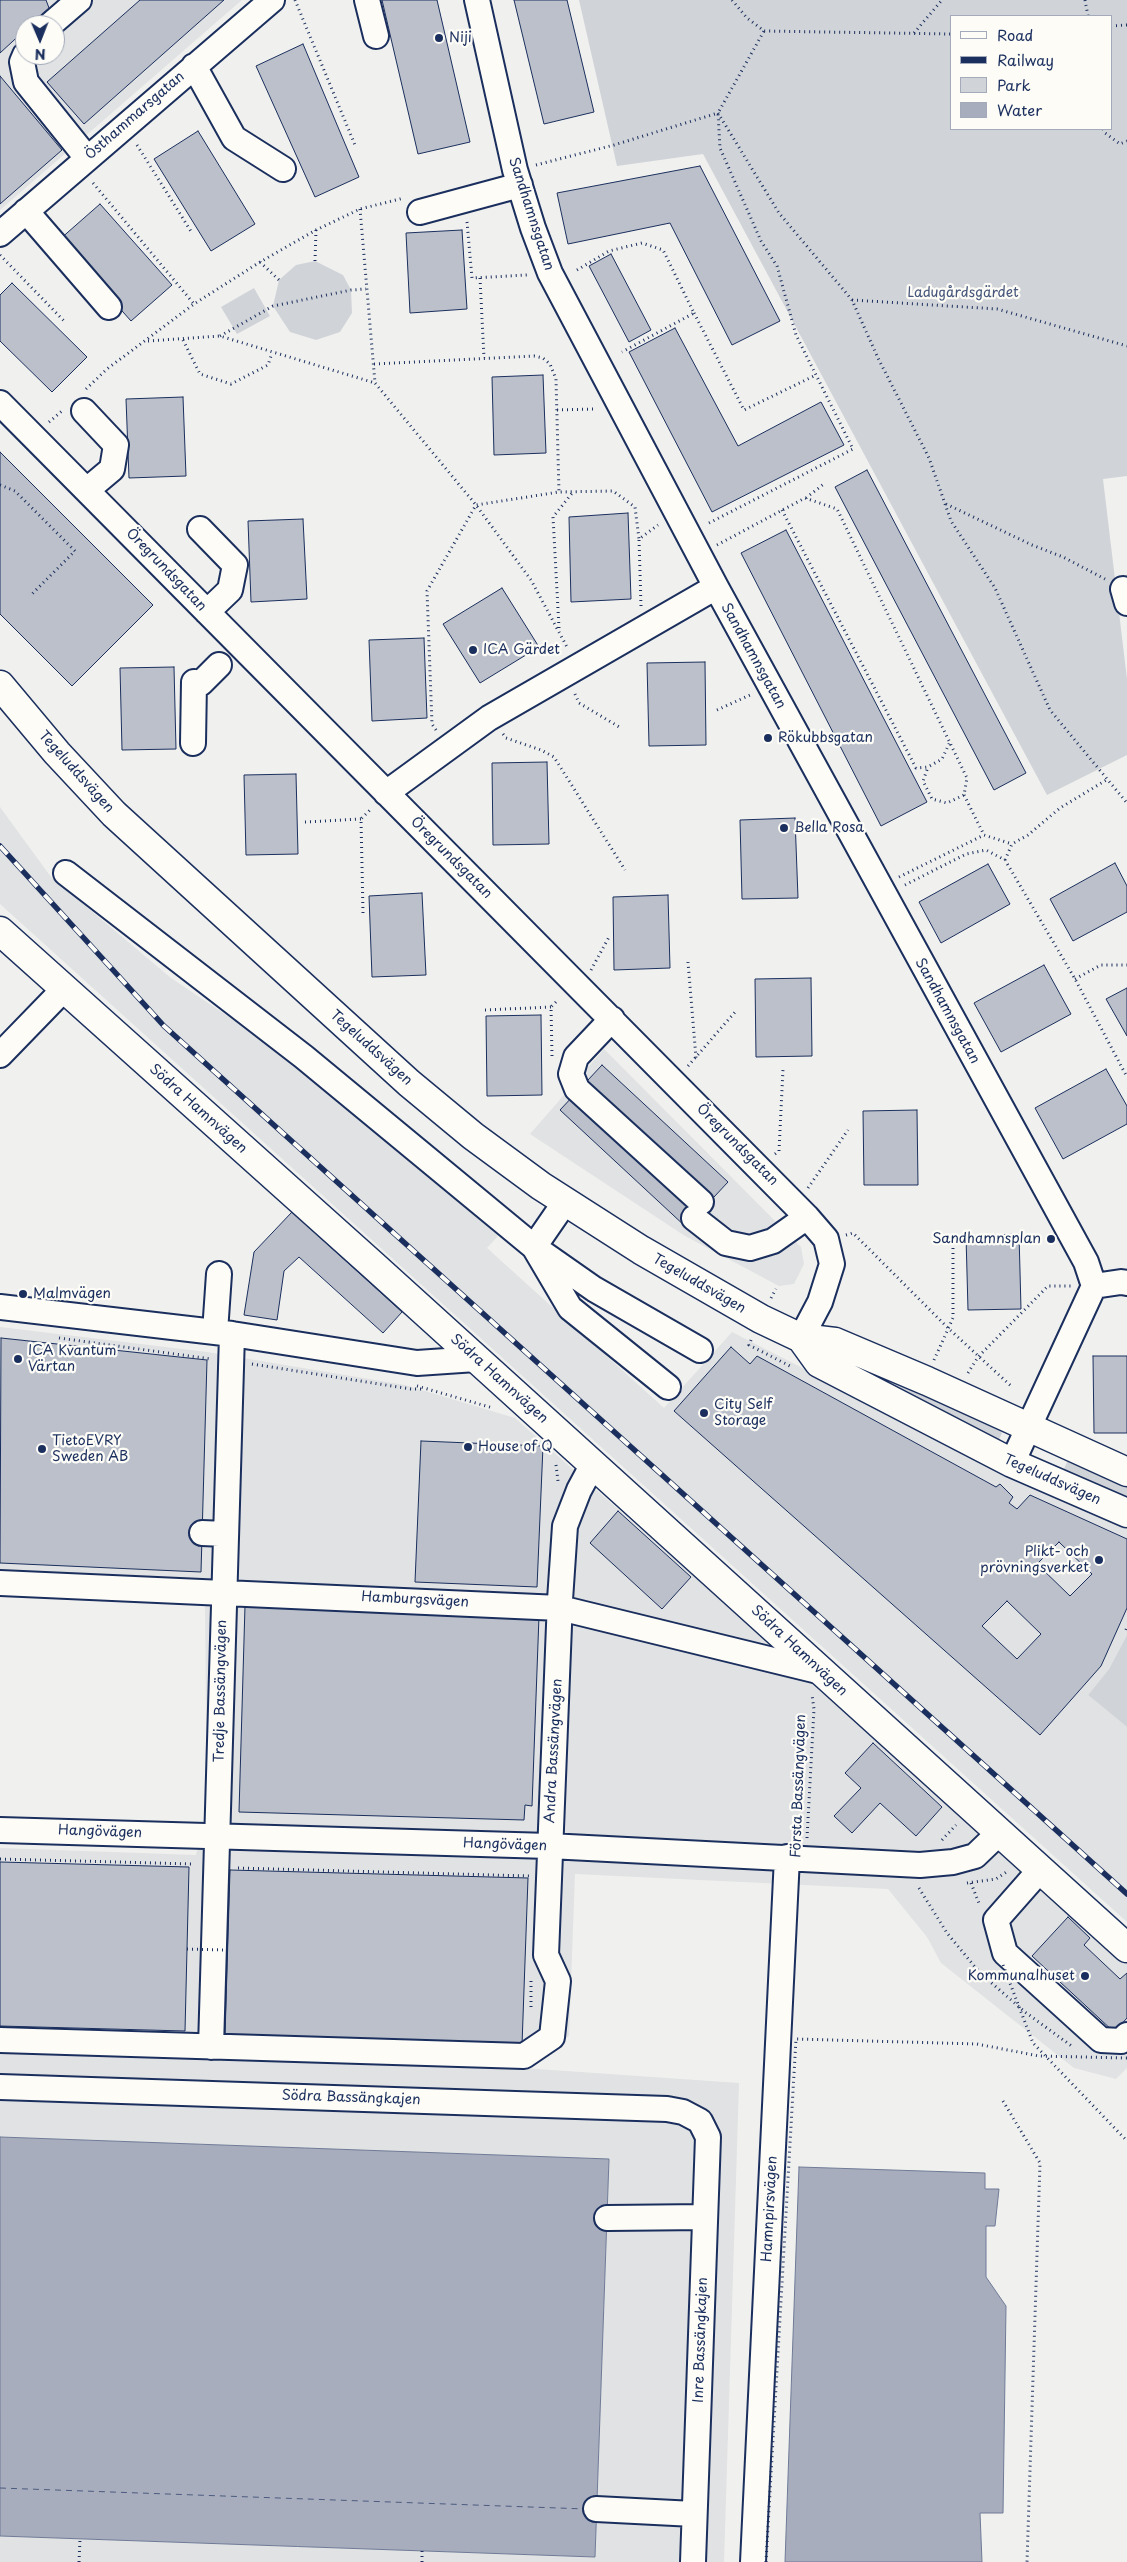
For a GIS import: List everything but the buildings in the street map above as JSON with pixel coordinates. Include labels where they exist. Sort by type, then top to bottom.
[{"type":"main road","name":"Tegeluddsvägen","points":[[0,685],[57,753],[114,814],[271,958],[416,1089],[473,1136],[565,1202],[650,1255],[760,1319],[801,1338],[835,1342],[1127,1472]]},
{"type":"main road","name":"Södra Hamnvägen","points":[[0,931],[593,1464],[817,1683],[999,1833],[1127,1948]]},
{"type":"main road","name":"Tegeluddsvägen","points":[[801,1338],[819,1363],[1012,1463],[1127,1513]]},
{"type":"street","points":[[62,15],[79,0]]},
{"type":"street","points":[[367,0],[376,36]]},
{"type":"street","name":"Sandhamnsgatan","points":[[477,0],[517,178],[550,273],[716,588],[1086,1262],[1094,1286]]},
{"type":"street","name":"Östhammarsgatan","points":[[0,234],[194,66],[261,3]]},
{"type":"street","points":[[23,65],[26,82],[83,162]]},
{"type":"street","points":[[194,66],[234,138],[283,169]]},
{"type":"street","points":[[414,204],[459,202],[517,178]]},
{"type":"street","points":[[26,211],[109,307]]},
{"type":"street","name":"Öregrundsgatan","points":[[0,403],[207,612],[378,801],[612,1019],[760,1168],[826,1239],[832,1264],[830,1275],[815,1315],[801,1338]]},
{"type":"street","points":[[77,404],[116,445],[112,469],[87,490]]},
{"type":"street","points":[[200,529],[235,565],[230,590],[207,612]]},
{"type":"street","points":[[378,801],[489,718],[716,588]]},
{"type":"street","points":[[193,743],[194,682],[201,683],[219,665]]},
{"type":"street","points":[[66,873],[304,1057],[534,1247],[594,1289],[700,1350]]},
{"type":"street","points":[[0,1055],[64,989]]},
{"type":"street","points":[[612,1019],[576,1057],[571,1074],[577,1089],[697,1210],[726,1243],[750,1248],[772,1241],[807,1217]]},
{"type":"street","points":[[534,1247],[565,1202]]},
{"type":"street","points":[[534,1247],[570,1308],[668,1387]]},
{"type":"street","name":"Tredje Bassängvägen","points":[[211,2047],[226,1534],[224,1333],[219,1274]]},
{"type":"street","points":[[1012,1463],[1094,1286],[1120,1282],[1127,1283]]},
{"type":"street","points":[[0,1306],[224,1333],[416,1363],[476,1359]]},
{"type":"street","name":"Andra Bassängvägen","points":[[211,2047],[524,2056],[552,2037],[558,1981],[546,1955],[549,1846],[565,1526],[579,1490],[593,1464]]},
{"type":"street","points":[[202,1533],[226,1534]]},
{"type":"street","name":"Hamburgsvägen","points":[[0,1583],[560,1608],[817,1683]]},
{"type":"street","name":"Hangövägen","points":[[0,1830],[549,1846],[920,1865],[953,1862],[974,1856],[999,1833]]},
{"type":"street","name":"Hamnpirsvägen","points":[[753,2562],[797,1858]]},
{"type":"street","points":[[1040,1870],[996,1920],[1005,1953],[1101,2040],[1121,2041],[1127,2035]]},
{"type":"street","points":[[0,2040],[211,2047]]},
{"type":"street","name":"Södra Bassängkajen","points":[[0,2087],[667,2109],[683,2112],[700,2121]]},
{"type":"street","name":"Inre Bassängkajen","points":[[693,2562],[708,2136],[700,2121]]},
{"type":"street","points":[[607,2218],[705,2218]]},
{"type":"street","points":[[596,2509],[694,2514]]},
{"type":"path","points":[[294,0],[355,145]]},
{"type":"path","points":[[732,0],[747,18],[764,31],[950,34]]},
{"type":"path","points":[[914,33],[942,0]]},
{"type":"path","points":[[1085,0],[1088,15]]},
{"type":"path","points":[[1112,26],[1127,25]]},
{"type":"path","points":[[709,523],[853,449],[796,335],[777,266],[761,240],[720,148],[718,113],[764,31]]},
{"type":"path","points":[[517,178],[614,145],[718,113]]},
{"type":"path","points":[[718,113],[779,213],[852,300],[878,358],[929,458],[951,520],[995,588],[1050,710],[1127,803]]},
{"type":"path","points":[[124,126],[192,233]]},
{"type":"path","points":[[1104,130],[1120,144],[1127,142]]},
{"type":"path","points":[[83,162],[194,304]]},
{"type":"path","points":[[459,202],[467,221],[472,278],[550,273]]},
{"type":"path","points":[[34,436],[77,404],[108,369],[194,304],[260,262],[316,230],[360,209],[414,204]]},
{"type":"path","points":[[360,209],[376,383],[476,506],[531,580],[578,666]]},
{"type":"path","points":[[315,261],[316,230]]},
{"type":"path","points":[[577,270],[609,251],[642,243],[663,250],[744,410],[816,375]]},
{"type":"path","points":[[0,255],[66,323]]},
{"type":"path","points":[[260,262],[279,280]]},
{"type":"path","points":[[480,278],[484,358]]},
{"type":"path","points":[[147,341],[220,336],[273,306],[352,290],[366,289]]},
{"type":"path","points":[[852,300],[997,309],[1127,346]]},
{"type":"path","points":[[622,352],[694,313]]},
{"type":"path","points":[[220,336],[376,383]]},
{"type":"path","points":[[183,340],[200,374],[231,384],[268,365],[272,353]]},
{"type":"path","points":[[374,364],[534,356],[543,358],[550,364],[556,379],[559,492]]},
{"type":"path","points":[[556,410],[622,409]]},
{"type":"path","points":[[699,555],[805,498],[825,483]]},
{"type":"path","points":[[0,485],[16,491],[75,551],[30,596]]},
{"type":"path","points":[[559,632],[553,516],[573,491]]},
{"type":"path","points":[[476,506],[559,492],[613,491],[635,507],[642,629]]},
{"type":"path","points":[[805,498],[837,509],[967,778],[964,795],[984,835],[1012,844]]},
{"type":"path","points":[[945,503],[1032,545],[1063,557],[1125,596]]},
{"type":"path","points":[[432,724],[427,591],[476,506]]},
{"type":"path","points":[[782,510],[916,768],[928,768],[942,760],[950,741]]},
{"type":"path","points":[[638,539],[676,511]]},
{"type":"path","points":[[716,710],[770,686]]},
{"type":"path","points":[[575,693],[579,703],[621,728]]},
{"type":"path","points":[[503,734],[506,738],[554,757],[625,870]]},
{"type":"path","points":[[928,768],[923,781],[932,799],[947,803],[964,795]]},
{"type":"path","points":[[1005,860],[1012,844],[1028,835],[1060,808],[1108,779]]},
{"type":"path","points":[[305,822],[361,819],[378,801]]},
{"type":"path","points":[[361,819],[363,913]]},
{"type":"path","points":[[881,891],[984,835]]},
{"type":"path","points":[[881,891],[966,854],[986,850],[1005,860],[1075,979],[1127,1077]]},
{"type":"path","points":[[591,970],[609,937]]},
{"type":"path","points":[[688,962],[696,1058]]},
{"type":"path","points":[[1075,979],[1101,965],[1127,965]]},
{"type":"path","points":[[485,1010],[551,1007],[558,1000]]},
{"type":"path","points":[[551,1007],[552,1064]]},
{"type":"path","points":[[688,1066],[736,1011]]},
{"type":"path","points":[[760,1168],[779,1151],[783,1069]]},
{"type":"path","points":[[808,1188],[848,1130]]},
{"type":"path","points":[[826,1239],[853,1233],[948,1328],[1011,1386]]},
{"type":"path","points":[[934,1360],[953,1318],[954,1241]]},
{"type":"path","points":[[966,1375],[978,1357],[1048,1286],[1094,1286]]},
{"type":"path","points":[[427,1389],[500,1410]]},
{"type":"path","name":"Första Bassängvägen","points":[[797,1858],[817,1683]]},
{"type":"path","points":[[0,1859],[532,1877],[531,1869],[525,1865],[525,1846]]},
{"type":"path","points":[[187,1949],[226,1950]]},
{"type":"path","points":[[1003,1965],[1033,2042],[1127,2140]]},
{"type":"path","points":[[531,1976],[531,2015]]},
{"type":"path","points":[[766,2562],[796,2039],[977,2044],[1039,2056],[1127,2058]]},
{"type":"path","points":[[1003,2101],[1040,2163],[1027,2562]]},
{"type":"path","points":[[79,2562],[80,2539]]},
{"type":"path","points":[[422,2551],[422,2562]]},
{"type":"shaded area","points":[[0,0],[242,0],[0,210]]},
{"type":"shaded area","points":[[0,807],[51,877],[171,978],[296,1062],[498,1236],[487,1248],[664,1408],[732,1332],[1032,1485],[1127,1529],[1127,1635],[1109,1669],[1088,1695],[1127,1727],[1127,1922],[0,904]]},
{"type":"shaded area","points":[[604,1049],[801,1247],[804,1264],[794,1284],[779,1286],[685,1236],[530,1134]]},
{"type":"shaded area","points":[[0,1327],[207,1352],[405,1385],[515,1418],[1127,1960],[1127,2068],[1116,2079],[1074,2068],[941,1963],[927,1937],[888,1889],[575,1874],[569,2036],[523,2068],[739,2083],[724,2562],[0,2562],[0,2536],[595,2557],[609,2159],[0,2137],[0,1848],[196,1855],[207,1815],[205,1605],[0,1595]]},
{"type":"green space","name":"Ladugårdsgärdet","points":[[579,0],[1127,0],[1127,476],[1103,479],[1127,679],[1127,755],[1047,795],[703,154],[617,166]]},
{"type":"green space","points":[[315,261],[343,275],[351,290],[352,313],[340,332],[316,340],[290,332],[273,306],[279,280],[296,265]]},
{"type":"green space","points":[[254,288],[270,316],[237,334],[221,307]]},
{"type":"green space","points":[[828,1350],[998,1429],[1002,1433],[998,1442],[828,1354]]},
{"type":"green space","points":[[1068,1460],[1127,1486],[1127,1502],[1062,1473]]},
{"type":"green space","points":[[1127,1635],[1127,1727],[1088,1695],[1109,1669]]},
{"type":"water","points":[[0,2137],[609,2159],[595,2557],[0,2536]]},
{"type":"water","points":[[799,2167],[985,2173],[985,2189],[999,2189],[995,2226],[986,2226],[986,2277],[1006,2306],[1003,2513],[980,2513],[982,2562],[785,2562]]},
{"type":"ferry route","points":[[0,2488],[586,2509]]},
{"type":"railway","points":[[0,846],[164,1026],[1127,1894]]},
{"type":"place","name":"Niji","points":[[439,38]]},
{"type":"place","name":"ICA Gärdet","points":[[473,650]]},
{"type":"place","name":"Rökubbsgatan","points":[[768,738]]},
{"type":"place","name":"Bella Rosa","points":[[784,828]]},
{"type":"place","name":"Sandhamnsplan","points":[[1051,1239]]},
{"type":"place","name":"Malmvägen","points":[[23,1294]]},
{"type":"place","name":"ICA Kvantum Värtan","points":[[18,1359]]},
{"type":"place","name":"City Self Storage","points":[[704,1413]]},
{"type":"place","name":"House of Q","points":[[468,1447]]},
{"type":"place","name":"TietoEVRY Sweden AB","points":[[42,1449]]},
{"type":"place","name":"Plikt- och prövningsverket","points":[[1099,1560]]},
{"type":"place","name":"Kommunalhuset","points":[[1085,1976]]}]
